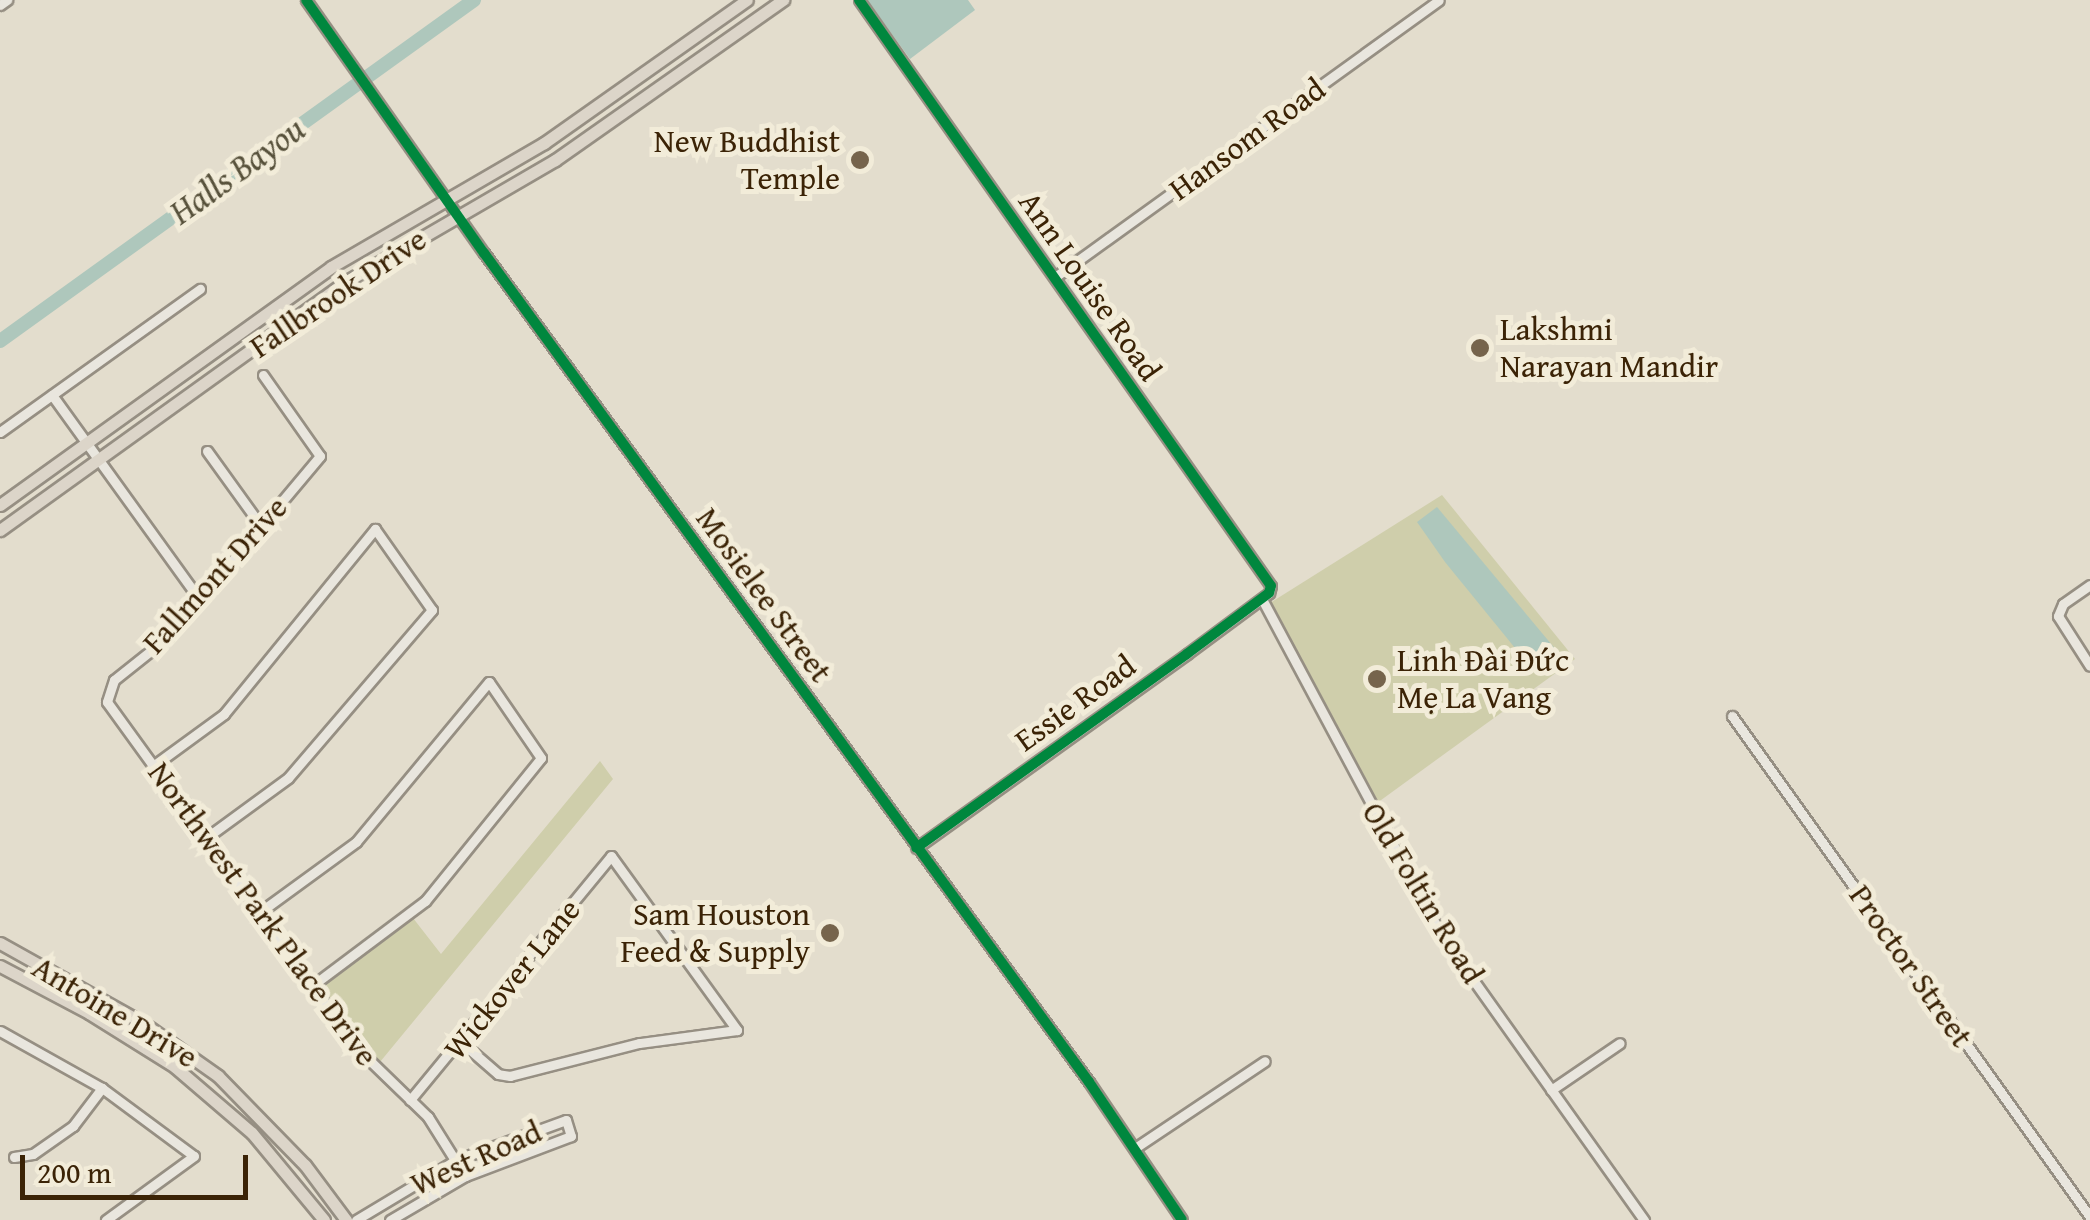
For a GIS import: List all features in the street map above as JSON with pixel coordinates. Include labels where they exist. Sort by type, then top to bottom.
[{"type":"main road","name":"Fallbrook Drive","points":[[0,505],[331,267],[544,143],[747,0]]},
{"type":"main road","name":"Fallbrook Drive","points":[[0,530],[342,284],[555,160],[783,0]]},
{"type":"main road","name":"Antoine Drive","points":[[0,943],[144,1022],[218,1076],[305,1165],[346,1220]]},
{"type":"main road","points":[[6,970],[22,956]]},
{"type":"main road","name":"Antoine Drive","points":[[6,970],[140,1042],[206,1091],[252,1132],[324,1220]]},
{"type":"main road","points":[[206,1091],[218,1076]]},
{"type":"street","points":[[0,5],[7,0]]},
{"type":"street","name":"Mosielee Street","points":[[306,0],[457,215],[1135,1148],[1182,1220]]},
{"type":"street","name":"Ann Louise Road","points":[[858,0],[1270,579],[1270,593],[1262,599]]},
{"type":"street","name":"Hansom Road","points":[[1056,277],[1439,0]]},
{"type":"street","points":[[0,432],[200,289]]},
{"type":"street","name":"Fallmont Drive","points":[[107,692],[114,680],[168,638],[320,456],[262,375]]},
{"type":"street","points":[[52,395],[200,600]]},
{"type":"street","points":[[207,451],[261,526]]},
{"type":"street","points":[[153,766],[224,714],[374,529],[432,610],[288,778],[206,838]]},
{"type":"street","points":[[2090,585],[2063,604],[2058,616],[2090,666]]},
{"type":"street","name":"Essie Road","points":[[916,848],[1262,599]]},
{"type":"street","name":"Old Foltin Road","points":[[1262,599],[1442,936],[1644,1220]]},
{"type":"street","points":[[260,912],[356,842],[489,682],[541,758],[425,901],[312,985]]},
{"type":"street","name":"Northwest Park Place Drive","points":[[107,692],[107,702],[312,985],[372,1066],[440,1132],[465,1176]]},
{"type":"street","name":"Proctor Street","points":[[1732,716],[2090,1217]]},
{"type":"street","name":"Wickover Lane","points":[[410,1100],[612,856],[738,1030],[639,1043],[510,1076],[498,1074],[461,1042]]},
{"type":"street","points":[[0,1032],[102,1088],[194,1156],[106,1220]]},
{"type":"street","points":[[1552,1090],[1620,1043]]},
{"type":"street","points":[[1135,1148],[1265,1061]]},
{"type":"street","points":[[14,1158],[34,1154],[73,1126],[102,1088]]},
{"type":"street","name":"West Road","points":[[356,1220],[456,1160],[566,1120],[571,1136],[465,1176],[390,1220]]},
{"type":"green space","points":[[1442,495],[1575,659],[1377,803],[1270,603]]},
{"type":"green space","points":[[600,761],[613,779],[380,1062],[367,1046],[364,1048],[323,992],[325,982],[413,918],[441,954]]},
{"type":"shaded area","points":[[867,0],[968,0],[975,10],[910,59]]},
{"type":"shaded area","points":[[1437,507],[1557,651],[1561,658],[1557,664],[1539,674],[1532,669],[1445,562],[1417,522]]},
{"type":"waterway","name":"Halls Bayou","points":[[0,341],[474,0]]},
{"type":"cycle path","points":[[306,0],[484,253],[1089,1082],[1182,1220]]},
{"type":"cycle path","points":[[859,0],[1271,586],[1269,593],[1187,654],[916,848]]},
{"type":"place","name":"New Buddhist Temple","points":[[860,160]]},
{"type":"place","name":"Lakshmi Narayan Mandir","points":[[1480,348]]},
{"type":"place","name":"Linh Đài Đức Mẹ La Vang","points":[[1377,679]]},
{"type":"place","name":"Sam Houston Feed & Supply","points":[[830,933]]}]
